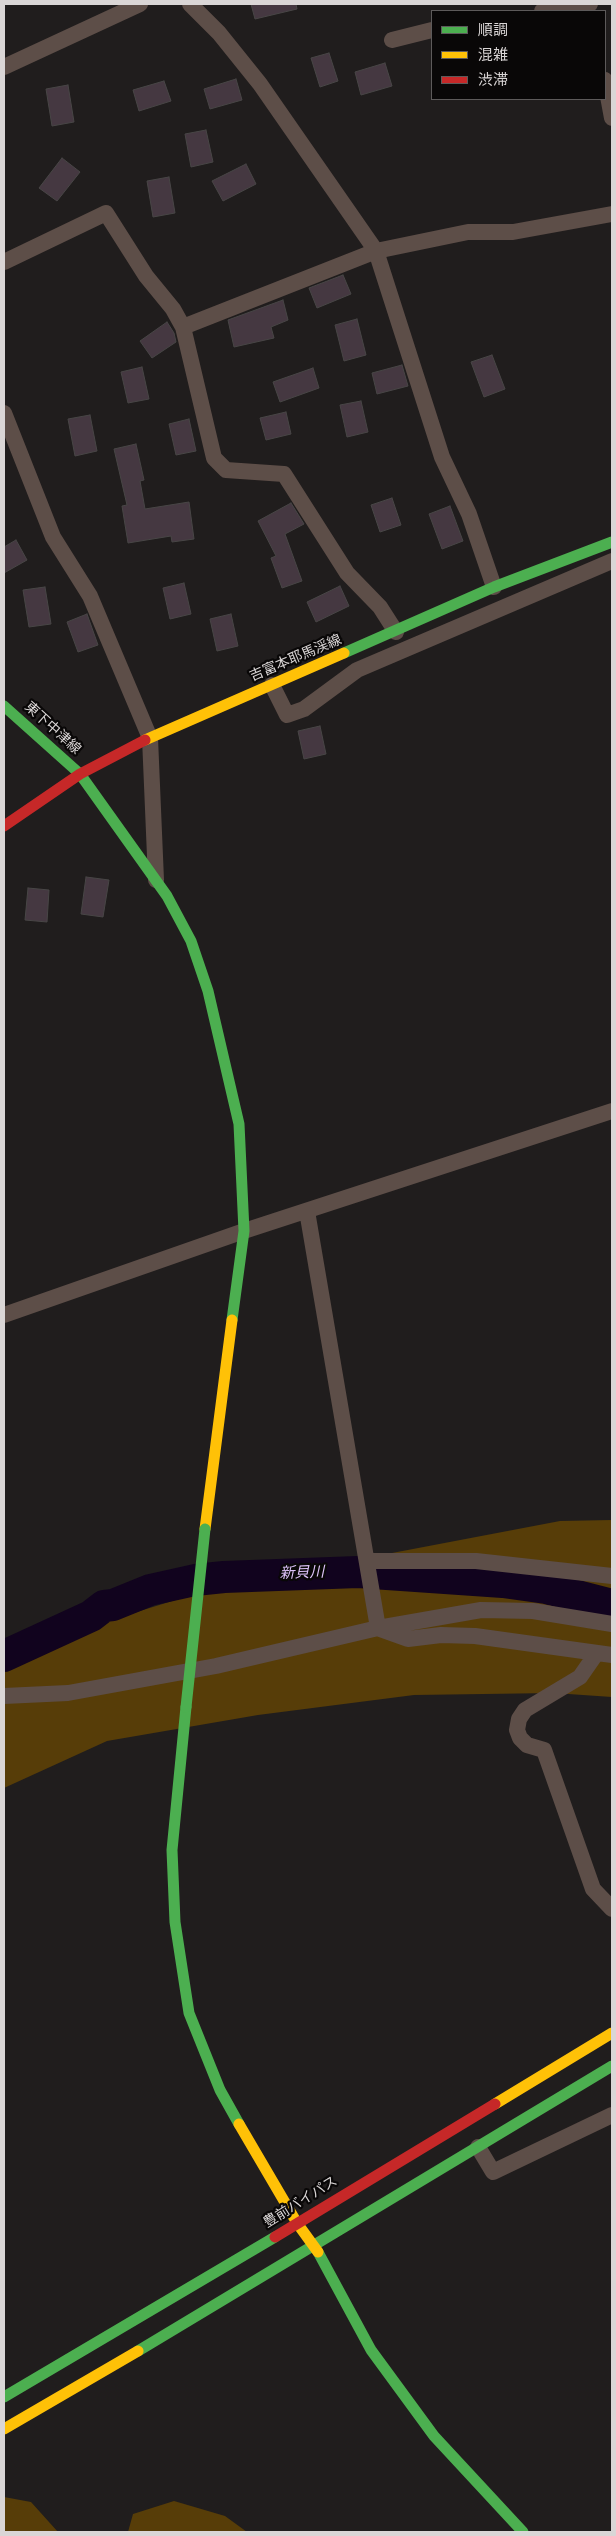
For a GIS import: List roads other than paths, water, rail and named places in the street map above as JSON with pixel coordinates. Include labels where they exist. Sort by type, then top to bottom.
[{"type":"main road","name":"吉富本耶馬渓線","points":[[4,826],[80,774],[150,738],[396,632],[494,587],[612,542]]},
{"type":"main road","name":"東下中津線","points":[[4,706],[80,774],[167,896],[191,941],[208,991],[239,1124],[244,1231],[205,1529],[172,1850],[175,1922],[189,2013],[220,2090],[297,2223],[314,2245],[371,2350],[434,2436],[523,2532]]},
{"type":"main road","name":"豊前バイパス","points":[[4,2397],[612,2033]]},
{"type":"main road","points":[[4,2429],[258,2280],[612,2066]]},
{"type":"street","points":[[4,67],[140,4]]},
{"type":"street","points":[[190,4],[219,33],[260,84],[376,252],[442,457],[469,514],[494,587]]},
{"type":"street","points":[[549,10],[590,4]]},
{"type":"street","points":[[392,40],[431,30]]},
{"type":"street","points":[[606,85],[612,118]]},
{"type":"street","points":[[4,262],[106,213],[146,276],[173,309],[183,327],[214,458],[226,470],[284,474],[347,573],[380,607],[396,632]]},
{"type":"street","points":[[183,327],[376,252],[468,232],[513,232],[612,214]]},
{"type":"street","points":[[4,413],[52,537],[90,596],[150,738],[156,880]]},
{"type":"street","points":[[272,685],[287,715],[304,709],[357,670],[612,561]]},
{"type":"street","points":[[349,652],[357,670]]},
{"type":"street","points":[[4,1315],[244,1231],[612,1111]]},
{"type":"street","points":[[307,1211],[378,1628]]},
{"type":"street","points":[[368,1561],[476,1561],[612,1576]]},
{"type":"street","points":[[4,1696],[68,1693],[216,1666],[378,1628],[480,1610],[532,1611],[612,1624]]},
{"type":"street","points":[[378,1628],[408,1639],[440,1635],[474,1636],[612,1655]]},
{"type":"street","points":[[596,1654],[580,1677],[525,1710],[519,1719],[517,1730],[520,1738],[527,1745],[544,1750],[592,1890],[612,1909]]},
{"type":"street","points":[[478,2147],[493,2172],[612,2115]]},
{"type":"waterway","name":"新貝川","points":[[4,1656],[91,1616],[104,1606],[113,1605],[150,1590],[195,1580],[224,1577],[358,1572],[503,1582],[546,1588],[612,1605]]}]
